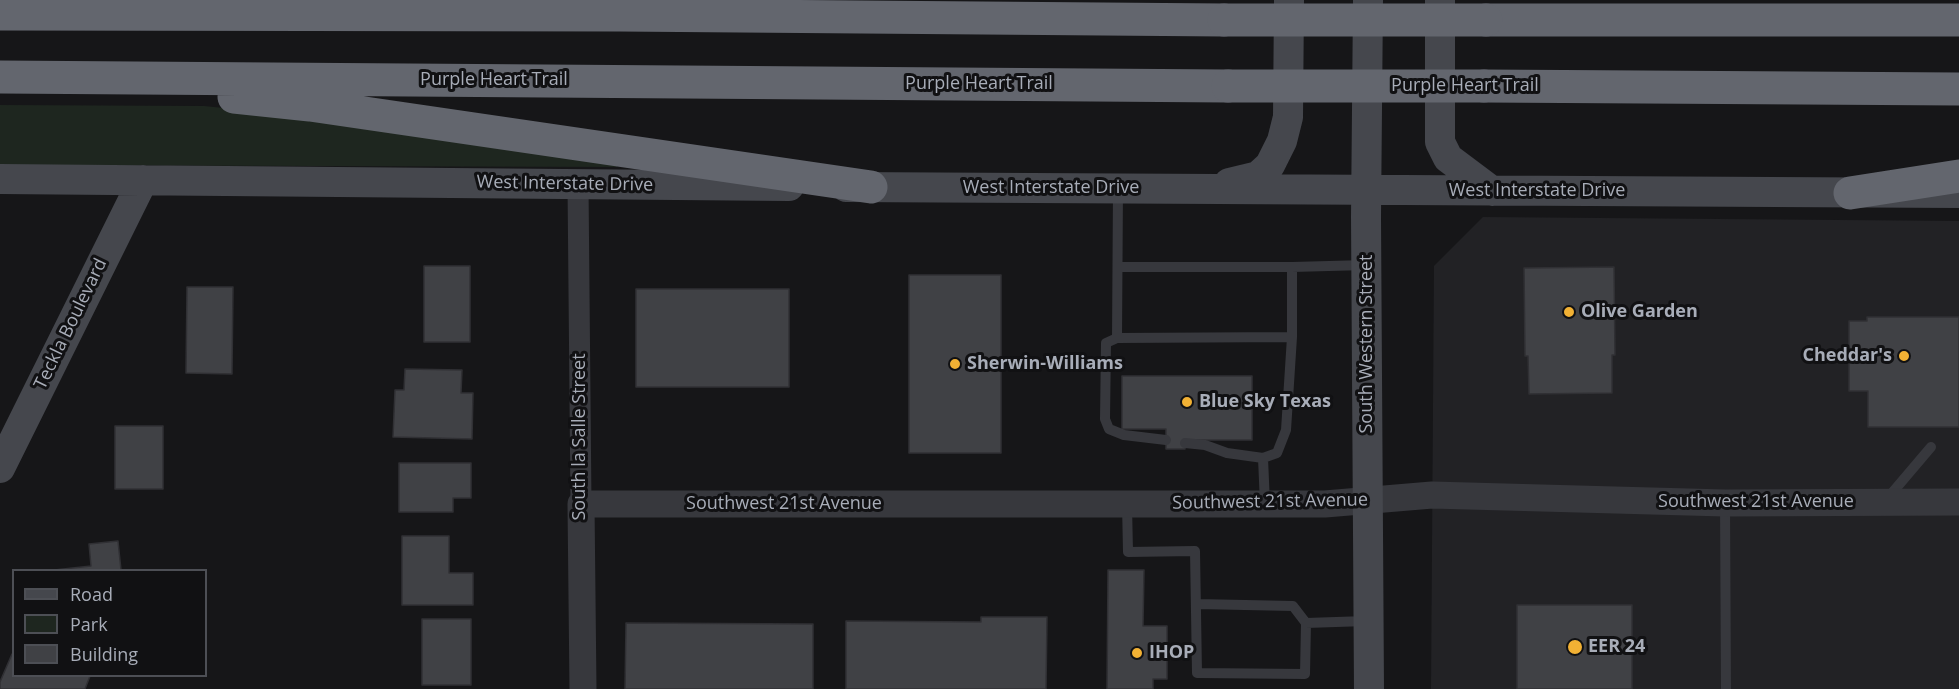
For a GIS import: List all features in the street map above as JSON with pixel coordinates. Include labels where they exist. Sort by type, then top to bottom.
[{"type":"highway","points":[[0,14],[619,15],[1224,20],[1959,20]]},
{"type":"highway","points":[[45,76],[310,105],[871,187]]},
{"type":"highway","name":"Purple Heart Trail","points":[[0,77],[1959,89]]},
{"type":"highway","points":[[1850,193],[1959,176]]},
{"type":"main road","points":[[1206,189],[1258,176],[1270,165],[1282,141],[1288,117],[1289,0]]},
{"type":"main road","name":"South Western Street","points":[[1368,0],[1366,190],[1369,689]]},
{"type":"main road","points":[[1440,0],[1440,142],[1448,158],[1492,191]]},
{"type":"main road","name":"West Interstate Drive","points":[[0,179],[1118,189],[1959,193]]},
{"type":"main road","name":"Teckla Boulevard","points":[[0,468],[143,180]]},
{"type":"street","name":"South la Salle Street","points":[[578,184],[583,689]]},
{"type":"street","name":"Southwest 21st Avenue","points":[[581,504],[1325,504],[1432,495],[1725,503],[1959,502]]},
{"type":"lane","points":[[1118,189],[1118,338]]},
{"type":"lane","points":[[1118,267],[1292,267],[1367,264]]},
{"type":"lane","points":[[1185,443],[1205,445],[1227,453],[1263,458],[1277,453],[1286,430],[1292,337],[1292,267]]},
{"type":"lane","points":[[1166,440],[1124,435],[1109,429],[1105,418],[1106,343],[1118,338],[1292,337]]},
{"type":"lane","points":[[1884,502],[1931,447]]},
{"type":"lane","points":[[1263,458],[1265,504]]},
{"type":"lane","points":[[1725,503],[1726,689]]},
{"type":"lane","points":[[1127,504],[1128,552],[1195,551],[1197,673],[1305,674],[1306,623],[1293,606],[1197,604]]},
{"type":"lane","points":[[1306,623],[1368,621]]},
{"type":"shaded area","points":[[1483,217],[1959,221],[1959,689],[1431,689],[1434,266]]},
{"type":"green space","points":[[0,105],[204,106],[411,127],[620,157],[617,167],[0,165]]},
{"type":"building","points":[[424,266],[470,266],[470,342],[424,342]]},
{"type":"building","name":"Olive Garden","points":[[1614,267],[1615,355],[1612,355],[1612,393],[1529,394],[1528,356],[1525,356],[1524,268]]},
{"type":"building","name":"Sherwin-Williams","points":[[909,275],[1001,275],[1001,453],[909,453]]},
{"type":"building","points":[[187,287],[233,287],[232,374],[186,373]]},
{"type":"building","points":[[636,289],[789,289],[789,387],[636,387]]},
{"type":"building","name":"Cheddar's","points":[[1867,317],[1959,317],[1959,427],[1868,427],[1868,391],[1849,391],[1849,321],[1867,321]]},
{"type":"building","points":[[405,369],[462,370],[461,393],[473,393],[472,439],[393,437],[395,390],[404,390]]},
{"type":"building","name":"Blue Sky Texas","points":[[1122,376],[1252,376],[1252,440],[1185,440],[1185,449],[1166,449],[1166,429],[1122,429]]},
{"type":"building","points":[[115,426],[163,426],[163,489],[115,489]]},
{"type":"building","points":[[399,463],[471,463],[471,498],[453,498],[453,512],[399,512]]},
{"type":"building","points":[[402,536],[449,536],[449,573],[473,573],[473,605],[402,605]]},
{"type":"building","points":[[118,541],[121,569],[63,569],[91,566],[89,544]]},
{"type":"building","name":"IHOP","points":[[1108,570],[1144,570],[1143,626],[1167,626],[1167,679],[1153,679],[1153,689],[1107,689]]},
{"type":"building","name":"EER 24","points":[[1517,605],[1632,605],[1632,689],[1517,689]]},
{"type":"building","points":[[981,617],[1047,617],[1046,689],[846,689],[846,621],[981,622]]},
{"type":"building","points":[[422,619],[471,619],[471,685],[422,685]]},
{"type":"building","points":[[626,623],[813,624],[813,689],[625,689]]},
{"type":"building","points":[[12,654],[12,677],[90,677],[85,689],[0,689],[0,682]]},
{"type":"place","name":"Olive Garden","points":[[1569,312]]},
{"type":"place","name":"Cheddar's","points":[[1904,356]]},
{"type":"place","name":"Sherwin-Williams","points":[[955,364]]},
{"type":"place","name":"Blue Sky Texas","points":[[1187,402]]},
{"type":"place","name":"EER 24","points":[[1575,647]]},
{"type":"place","name":"IHOP","points":[[1137,653]]}]
